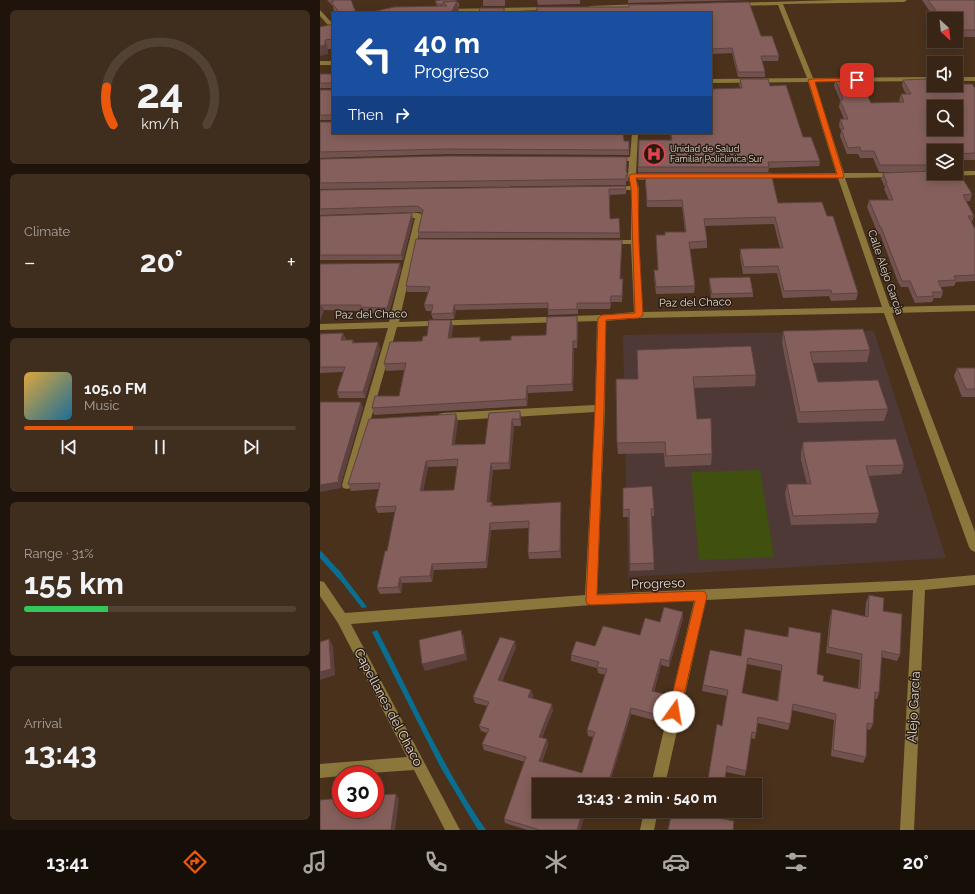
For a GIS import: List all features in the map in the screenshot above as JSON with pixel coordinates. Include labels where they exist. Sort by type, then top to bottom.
[{"type":"street","points":[[733,4],[904,0]]},
{"type":"street","name":"Calle Alejo Garcia","points":[[780,3],[811,80],[841,176],[887,310],[975,547]]},
{"type":"street","points":[[638,6],[638,12]]},
{"type":"street","points":[[583,8],[646,6]]},
{"type":"street","points":[[442,11],[560,8]]},
{"type":"street","points":[[320,12],[330,24]]},
{"type":"street","points":[[320,63],[332,63]]},
{"type":"street","points":[[712,81],[927,79]]},
{"type":"street","points":[[963,79],[975,79]]},
{"type":"street","points":[[635,134],[632,176],[635,188],[635,242],[639,315]]},
{"type":"street","points":[[602,159],[633,159]]},
{"type":"street","points":[[963,173],[975,173]]},
{"type":"street","points":[[748,176],[904,175]]},
{"type":"street","points":[[632,176],[656,176]]},
{"type":"street","points":[[603,188],[635,188]]},
{"type":"street","points":[[347,485],[369,421],[368,402],[393,326],[404,264],[416,241],[420,215],[389,216]]},
{"type":"street","points":[[604,242],[635,242]]},
{"type":"street","name":"Paz del Chaco","points":[[320,327],[393,326],[602,318],[639,315],[975,308]]},
{"type":"street","points":[[591,600],[600,408],[602,318]]},
{"type":"street","points":[[436,418],[600,408]]},
{"type":"street","name":"Progreso","points":[[342,619],[591,600],[919,585],[975,580]]},
{"type":"street","name":"Alejo García","points":[[907,830],[919,585]]},
{"type":"street","name":"Capellanes del Chaco","points":[[320,586],[342,619],[453,830]]},
{"type":"street","points":[[660,778],[701,596]]},
{"type":"street","points":[[320,771],[418,762]]},
{"type":"street","points":[[647,830],[650,818]]},
{"type":"shaded area","points":[[874,331],[946,558],[628,577],[623,335]]},
{"type":"green space","points":[[760,470],[774,557],[699,560],[691,472]]},
{"type":"water","points":[[338,569],[367,607],[362,608],[334,572]]},
{"type":"water","points":[[377,630],[428,732],[456,783],[486,830],[478,830],[441,768],[372,632]]},
{"type":"building","points":[[332,0],[351,0],[356,12],[339,12],[331,2],[334,2]]},
{"type":"building","points":[[928,0],[975,0],[975,30],[963,30],[963,12],[937,12]]},
{"type":"building","points":[[435,1],[457,1],[438,4]]},
{"type":"building","points":[[457,1],[452,12],[372,12],[394,7],[447,6],[443,2]]},
{"type":"building","points":[[749,2],[761,36],[772,36],[779,56],[761,56],[765,72],[738,72],[732,48],[712,49],[712,12],[504,12],[537,11],[537,7],[629,7],[629,5]]},
{"type":"building","points":[[480,8],[504,8],[504,12],[479,12]]},
{"type":"building","points":[[332,24],[332,39],[325,40],[325,45],[320,46],[320,27]]},
{"type":"building","points":[[320,74],[332,74],[332,83],[320,83]]},
{"type":"building","points":[[740,79],[768,79],[770,86],[786,85],[803,137],[811,137],[820,161],[768,162],[769,167],[638,167],[639,140],[672,140],[671,134],[712,134],[712,89],[742,88]]},
{"type":"building","points":[[856,79],[859,84],[862,84],[871,103],[904,102],[901,94],[911,94],[903,80],[926,79],[927,92],[963,92],[963,84],[972,84],[975,88],[975,153],[963,154],[963,144],[927,144],[927,165],[880,165],[874,151],[861,151],[860,147],[848,148],[841,129],[844,129],[840,119],[848,119],[840,100],[843,100],[835,80]]},
{"type":"building","points":[[320,90],[332,90],[332,116],[320,115]]},
{"type":"building","points":[[332,120],[332,134],[623,134],[624,141],[629,141],[629,150],[446,149],[320,152],[320,122],[331,122]]},
{"type":"building","points":[[446,156],[627,157],[626,170],[628,175],[626,175],[626,179],[320,183],[320,159]]},
{"type":"building","points":[[927,171],[927,180],[963,179],[972,194],[963,195],[974,216],[968,216],[975,229],[975,275],[954,276],[956,280],[938,281],[943,292],[932,292],[934,296],[917,297],[910,281],[902,281],[869,200],[893,200],[883,173]]},
{"type":"building","points":[[638,173],[771,173],[778,203],[822,202],[827,216],[833,216],[858,293],[832,294],[831,290],[784,291],[778,266],[744,267],[740,249],[783,248],[775,217],[704,219],[707,241],[689,242],[695,286],[656,287],[654,270],[658,270],[656,235],[665,235],[665,232],[686,232],[682,200],[647,201],[645,174]]},
{"type":"building","points":[[626,186],[625,189],[609,189],[610,219],[619,218],[620,233],[418,232],[423,210],[418,206],[320,209],[320,190]]},
{"type":"building","points":[[412,213],[401,255],[320,255],[320,216]]},
{"type":"building","points":[[416,239],[622,240],[620,279],[623,279],[622,296],[611,296],[610,303],[577,303],[577,309],[548,310],[548,303],[454,305],[453,313],[431,314],[433,305],[424,305],[430,287],[406,286]]},
{"type":"building","points":[[400,263],[387,308],[360,307],[361,305],[321,305],[320,308],[320,264]]},
{"type":"building","points":[[750,277],[753,293],[712,294],[709,278]]},
{"type":"building","points":[[577,316],[577,341],[573,341],[572,384],[527,386],[526,399],[372,408],[375,396],[399,396],[406,363],[384,364],[390,342],[422,341],[423,336],[427,336],[429,320],[451,320],[448,338],[480,337],[480,341],[511,340],[511,336],[546,335],[547,317]]},
{"type":"building","points":[[863,329],[870,350],[810,352],[818,382],[878,380],[888,409],[800,412],[783,331]]},
{"type":"building","points":[[343,333],[341,340],[353,340],[352,343],[378,342],[363,392],[337,392],[345,367],[320,367],[320,334]]},
{"type":"building","points":[[751,346],[756,375],[693,377],[697,419],[711,418],[712,454],[666,456],[665,442],[617,443],[616,379],[638,379],[637,350]]},
{"type":"building","points":[[957,368],[975,368],[975,389],[966,389]]},
{"type":"building","points":[[320,402],[361,402],[338,479],[339,482],[320,485]]},
{"type":"building","points":[[520,411],[520,419],[512,419],[509,463],[491,463],[487,502],[492,502],[491,506],[561,502],[560,551],[528,553],[529,521],[490,523],[486,562],[432,564],[430,576],[400,577],[398,587],[377,588],[385,551],[387,551],[396,506],[375,507],[380,483],[348,484],[369,419],[456,414],[452,445],[485,444],[489,413]],"holes":[[[458,459],[454,490],[420,491],[426,461]]]},
{"type":"building","points":[[896,439],[904,465],[866,466],[879,513],[793,516],[787,484],[811,484],[803,450],[803,442]]},
{"type":"building","points":[[652,486],[654,508],[651,509],[654,563],[630,564],[629,509],[623,510],[623,488]]},
{"type":"building","points":[[869,595],[884,598],[883,611],[902,614],[900,655],[882,651],[879,693],[875,692],[873,724],[867,723],[866,757],[833,750],[836,714],[793,704],[790,724],[758,717],[756,733],[752,732],[746,771],[727,766],[725,778],[708,778],[717,724],[722,726],[728,690],[703,685],[710,650],[741,656],[745,629],[788,637],[789,627],[821,633],[817,674],[824,676],[823,681],[860,689],[862,654],[828,647],[832,609],[868,617]],"holes":[[[748,658],[782,665],[778,701],[742,693]]]},
{"type":"building","points":[[664,607],[683,612],[669,661],[661,659],[652,691],[664,694],[658,715],[631,708],[610,778],[532,778],[532,818],[581,818],[577,830],[540,830],[504,819],[526,757],[482,744],[489,729],[479,726],[489,702],[473,697],[500,637],[515,641],[498,680],[531,690],[528,697],[552,704],[539,737],[547,739],[539,761],[582,773],[595,732],[587,730],[607,669],[597,667],[599,662],[571,655],[576,641],[595,646],[603,626],[640,635],[645,618],[660,622]]},
{"type":"building","points":[[461,630],[465,654],[422,664],[419,640]]},
{"type":"building","points":[[329,639],[331,669],[320,672],[320,642]]},
{"type":"building","points":[[396,794],[391,830],[320,830],[320,800],[332,799],[332,818],[384,818],[384,795]]},
{"type":"building","points":[[671,818],[718,818],[734,821],[733,830],[668,830]]},
{"type":"waterway","points":[[320,554],[340,576]]},
{"type":"place","name":"Unidad de Salud Familiar Policlínica Sur","points":[[654,154]]},
{"type":"route","points":[[674,712],[701,596],[591,600],[600,408],[602,318],[639,315],[635,242],[635,188],[632,176],[841,176],[811,80],[857,80]]}]
